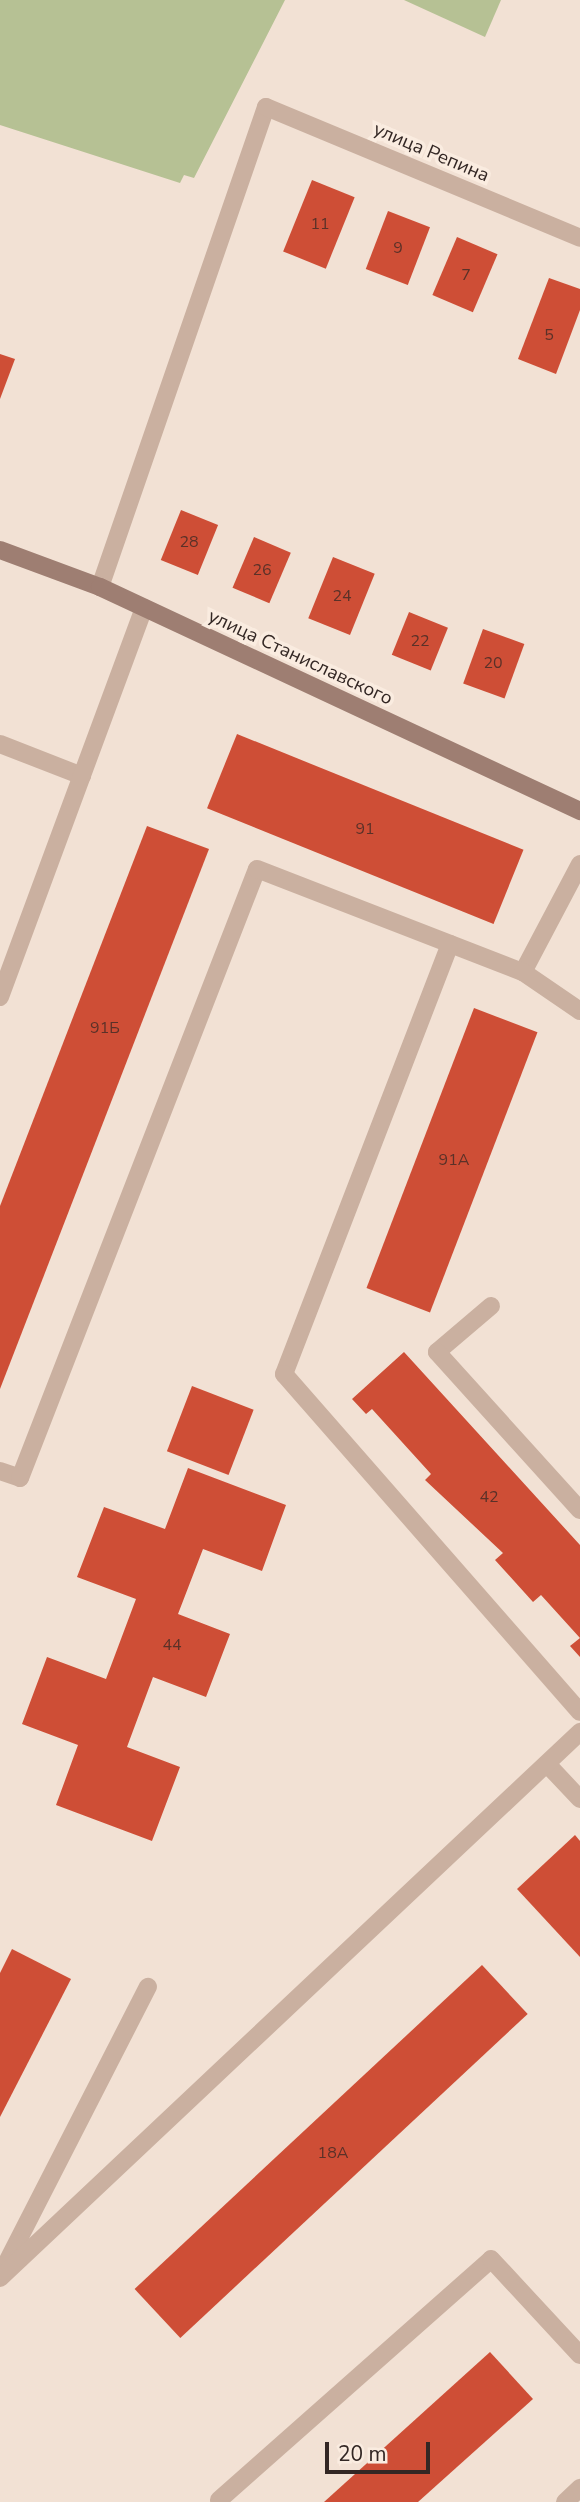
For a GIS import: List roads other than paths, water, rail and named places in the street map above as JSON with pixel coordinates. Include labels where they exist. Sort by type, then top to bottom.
[{"type":"main road","name":"улица Станиславского","points":[[0,550],[100,587],[580,811]]},
{"type":"street","name":"улица Репина","points":[[100,587],[266,107],[580,238]]},
{"type":"street","points":[[0,997],[145,608]]},
{"type":"street","points":[[0,744],[82,776]]},
{"type":"street","points":[[523,972],[580,864]]},
{"type":"street","points":[[0,1471],[20,1478],[257,869],[523,972],[580,1011]]},
{"type":"street","points":[[450,944],[284,1374],[580,1712]]},
{"type":"street","points":[[491,1306],[438,1352],[580,1510]]},
{"type":"street","points":[[0,2277],[580,1732]]},
{"type":"street","points":[[547,1764],[580,1799]]},
{"type":"street","points":[[0,2277],[148,1987]]},
{"type":"street","points":[[219,2500],[491,2259],[580,2355]]},
{"type":"street","points":[[565,2502],[580,2488]]}]
